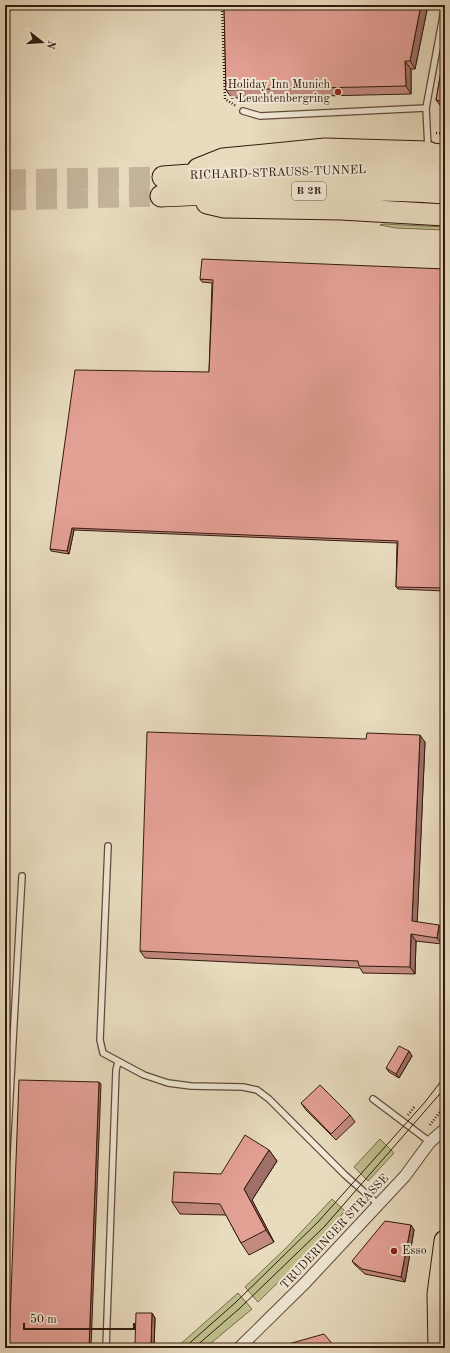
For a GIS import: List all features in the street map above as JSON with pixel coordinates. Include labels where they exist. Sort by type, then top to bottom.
[{"type":"highway","points":[[170,186],[223,159],[317,150],[375,150],[437,153]]},
{"type":"highway","name":"RICHARD-STRAUSS-TUNNEL","points":[[170,186],[357,170],[445,173]]},
{"type":"highway","points":[[170,186],[224,208],[341,208],[445,215]]},
{"type":"highway","name":"RICHARD-STRAUSS-TUNNEL","points":[[170,186],[416,191],[445,193]]},
{"type":"highway","points":[[439,1348],[438,1294],[445,1241]]},
{"type":"street","name":"TRUDERINGER STRASSE","points":[[238,1348],[305,1283],[379,1205],[415,1164],[430,1142],[445,1128]]},
{"type":"lane","points":[[437,153],[426,108],[445,5]]},
{"type":"lane","points":[[243,111],[260,116],[426,108]]},
{"type":"lane","points":[[108,846],[100,1040],[103,1053],[144,1075],[168,1083],[191,1086],[243,1087],[257,1090],[269,1099],[345,1175],[379,1205]]},
{"type":"lane","points":[[5,1188],[22,876]]},
{"type":"lane","points":[[106,1348],[116,1070],[118,1062]]},
{"type":"lane","points":[[372,1099],[430,1142]]},
{"type":"path","points":[[222,5],[225,99],[243,111]]},
{"type":"path","points":[[431,1122],[445,1105]]},
{"type":"path","points":[[323,1348],[337,1344],[339,1348]]},
{"type":"green space","points":[[380,225],[445,227],[445,230],[396,228]]},
{"type":"green space","points":[[380,1139],[394,1153],[368,1181],[354,1167]]},
{"type":"green space","points":[[332,1199],[345,1211],[302,1259],[258,1302],[245,1287],[286,1248]]},
{"type":"green space","points":[[238,1293],[252,1309],[205,1348],[176,1348]]},
{"type":"building","points":[[224,5],[421,5],[410,61],[405,61],[406,86],[226,90]]},
{"type":"building","points":[[445,49],[445,102],[436,100]]},
{"type":"building","points":[[202,259],[445,269],[445,588],[396,587],[398,541],[72,528],[67,551],[50,549],[75,370],[209,372],[213,280],[200,279]]},
{"type":"building","points":[[147,732],[366,739],[367,733],[420,735],[412,921],[439,925],[437,938],[411,934],[410,967],[359,966],[358,961],[140,951]]},
{"type":"building","points":[[399,1046],[409,1051],[396,1074],[386,1068]]},
{"type":"building","points":[[19,1080],[99,1082],[89,1348],[9,1348]]},
{"type":"building","points":[[320,1085],[350,1115],[331,1134],[301,1103]]},
{"type":"building","points":[[245,1135],[269,1150],[244,1189],[266,1230],[241,1243],[220,1204],[172,1202],[174,1172],[221,1174]]},
{"type":"building","points":[[385,1221],[411,1225],[401,1277],[362,1269],[352,1261]]},
{"type":"building","points":[[136,1313],[152,1313],[151,1344],[135,1344]]},
{"type":"building","points":[[324,1334],[336,1348],[274,1348]]},
{"type":"tunnel","points":[[5,180],[163,177]]},
{"type":"tunnel","points":[[5,200],[161,196]]},
{"type":"tram line","points":[[184,1348],[235,1303],[318,1222],[425,1102],[445,1076]]},
{"type":"tram line","points":[[194,1348],[240,1308],[324,1227],[445,1088]]},
{"type":"railway","points":[[5,129],[5,238]]},
{"type":"place","name":"Holiday Inn Munich - Leuchtenbergring","points":[[338,92]]},
{"type":"place","name":"Esso","points":[[394,1251]]}]
